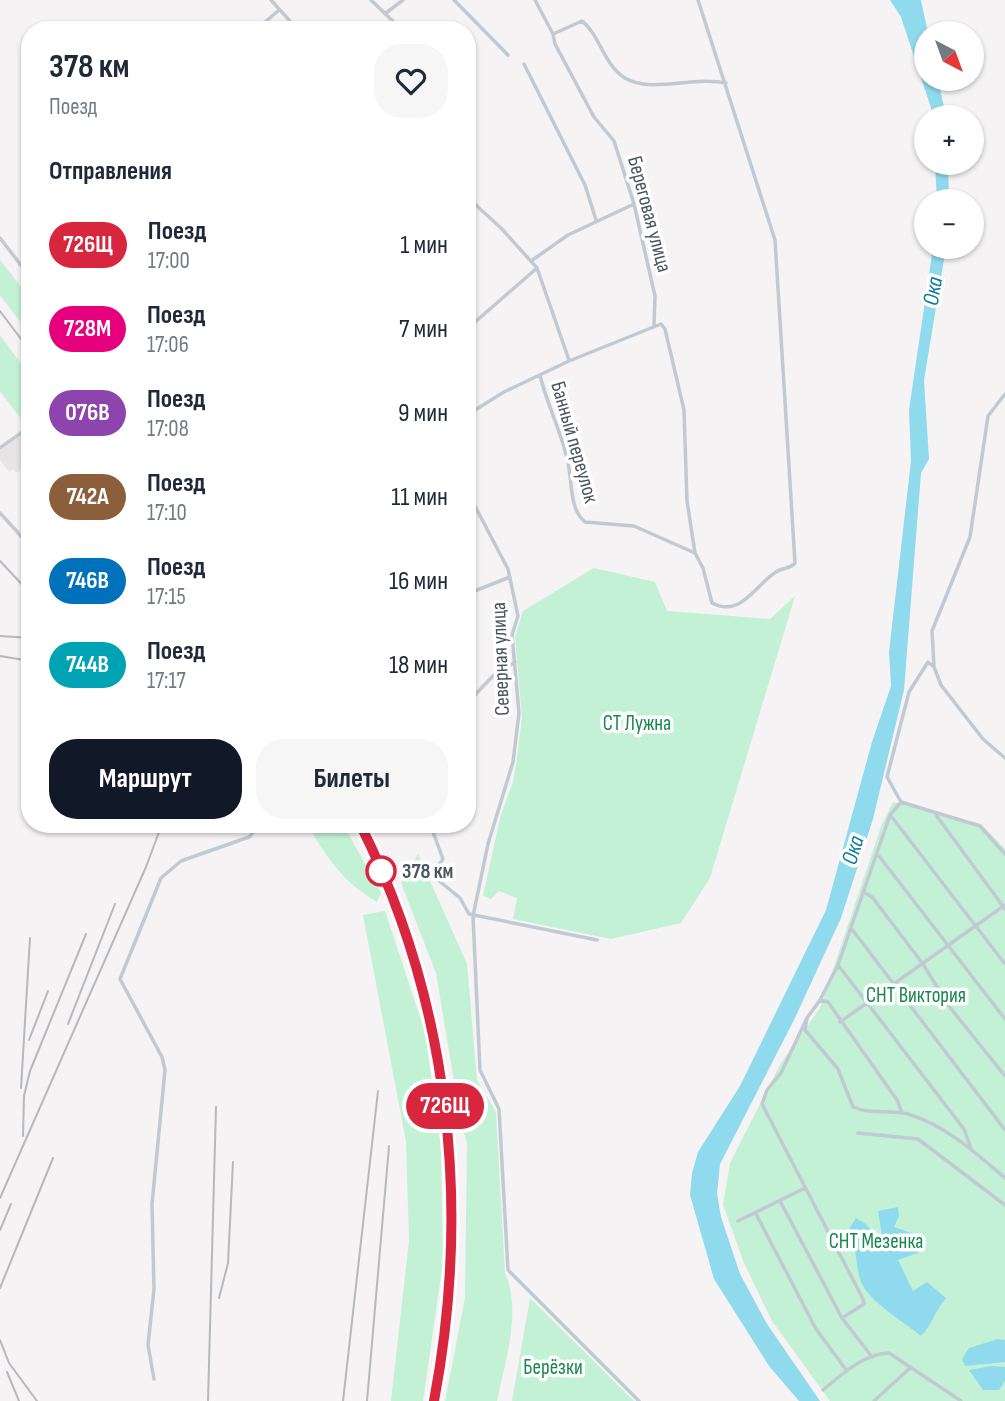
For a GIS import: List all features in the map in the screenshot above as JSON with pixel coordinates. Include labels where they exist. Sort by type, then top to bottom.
[{"type":"street","points":[[271,0],[289,21]]},
{"type":"street","points":[[371,0],[394,21]]},
{"type":"street","points":[[386,13],[403,0]]},
{"type":"street","points":[[454,0],[475,21]]},
{"type":"street","name":"Береговая улица","points":[[535,0],[594,117],[614,141],[634,204],[654,296],[654,325]]},
{"type":"street","points":[[476,410],[569,360],[661,324],[665,329],[684,410],[687,501],[695,553],[703,568],[712,603],[734,607],[743,604],[774,573],[792,567],[797,556],[775,240],[727,83],[698,0]]},
{"type":"street","points":[[266,21],[279,10]]},
{"type":"street","points":[[553,34],[582,21],[613,66],[625,78],[647,87],[710,80],[727,83]]},
{"type":"street","points":[[476,22],[508,55]]},
{"type":"street","points":[[524,64],[585,185],[596,220]]},
{"type":"street","points":[[531,261],[551,244],[634,204]]},
{"type":"street","points":[[476,206],[537,268],[569,360]]},
{"type":"street","points":[[0,238],[21,265]]},
{"type":"street","points":[[476,321],[537,268]]},
{"type":"street","name":"Банный переулок","points":[[540,374],[548,409],[557,423],[566,456],[569,489],[580,517],[585,522],[634,526],[695,553]]},
{"type":"street","points":[[1004,755],[983,738],[936,677],[932,631],[970,537],[988,416],[1005,394]]},
{"type":"street","points":[[0,448],[21,433]]},
{"type":"street","name":"Северная улица","points":[[476,509],[510,577],[518,616],[512,635],[519,713],[513,762],[488,845],[473,916],[480,1070],[499,1109],[508,1270],[639,1401]]},
{"type":"street","points":[[0,513],[21,536]]},
{"type":"street","points":[[476,590],[510,577]]},
{"type":"street","points":[[476,694],[493,676],[515,662]]},
{"type":"street","points":[[934,667],[928,662],[909,692],[887,777],[901,802],[980,827],[1005,854]]},
{"type":"street","points":[[842,1318],[861,1307],[863,1299],[762,1104],[767,1090],[781,1073],[807,1018],[820,1000],[838,965],[890,815],[901,802]]},
{"type":"street","points":[[840,1022],[1004,907],[936,814]]},
{"type":"street","points":[[890,815],[1005,964]]},
{"type":"street","points":[[154,1379],[148,1345],[154,1289],[152,1204],[165,1070],[162,1058],[120,978],[161,878],[181,861],[249,837],[253,833]]},
{"type":"street","points":[[433,833],[443,859],[432,876],[460,898],[473,916],[597,940]]},
{"type":"street","points":[[878,856],[1005,1019]]},
{"type":"street","points":[[865,892],[872,897],[923,964],[948,1005],[1005,1076]]},
{"type":"street","points":[[851,928],[1005,1130]]},
{"type":"street","points":[[838,965],[964,1129],[971,1150]]},
{"type":"street","points":[[820,1000],[828,1002],[897,1100],[902,1113]]},
{"type":"street","points":[[807,1018],[805,1030],[816,1047],[838,1069],[853,1107],[864,1112],[902,1113],[936,1124],[1005,1178]]},
{"type":"street","points":[[858,1133],[918,1139],[1005,1205]]},
{"type":"street","points":[[738,1221],[805,1188]]},
{"type":"street","points":[[780,1201],[842,1318],[872,1357]]},
{"type":"street","points":[[756,1213],[816,1329],[847,1371]]},
{"type":"street","points":[[823,1390],[847,1371],[872,1357],[889,1353],[961,1401]]},
{"type":"street","points":[[874,1401],[911,1367]]},
{"type":"shaded area","points":[[21,436],[21,469],[16,473],[13,469],[9,472],[0,460],[0,451]]},
{"type":"green space","points":[[0,260],[21,287],[21,323],[0,295]]},
{"type":"green space","points":[[0,335],[21,364],[21,419],[0,391]]},
{"type":"green space","name":"СТ Лужна","points":[[594,568],[655,582],[667,611],[770,619],[795,596],[710,878],[681,923],[611,939],[513,919],[517,898],[499,891],[491,899],[483,896],[500,818],[513,782],[517,758],[522,717],[515,637],[523,611]]},
{"type":"green space","name":"СНТ Мезенка","points":[[893,802],[981,824],[1005,849],[1005,1401],[830,1401],[772,1321],[744,1263],[723,1205],[730,1163],[781,1063],[820,1008],[882,824]]},
{"type":"green space","points":[[312,833],[348,833],[381,893],[377,902],[345,878]]},
{"type":"green space","points":[[418,854],[467,964],[477,1080],[496,1112],[505,1273],[512,1304],[508,1353],[497,1401],[445,1401],[465,1298],[467,1143],[461,1123],[436,973],[401,883]]},
{"type":"green space","points":[[385,911],[425,1032],[441,1147],[443,1262],[423,1401],[391,1401],[409,1241],[406,1141],[363,915]]},
{"type":"green space","name":"Берёзки","points":[[530,1298],[634,1401],[512,1401]]},
{"type":"water","points":[[890,0],[921,0],[925,21],[914,21],[914,56],[901,17]]},
{"type":"water","points":[[925,91],[941,91],[943,105],[930,105]]},
{"type":"water","points":[[936,175],[948,175],[949,189],[936,189]]},
{"type":"water","name":"Ока","points":[[931,259],[944,259],[924,380],[929,459],[921,473],[904,690],[873,819],[841,918],[794,1020],[720,1164],[717,1194],[721,1217],[740,1274],[767,1324],[820,1401],[799,1401],[769,1366],[714,1279],[690,1195],[692,1173],[698,1152],[740,1086],[826,910],[872,742],[891,686],[889,652],[911,461],[909,410]]},
{"type":"water","points":[[898,1207],[899,1216],[894,1227],[917,1235],[918,1253],[898,1260],[913,1291],[927,1282],[946,1298],[921,1336],[879,1304],[865,1289],[859,1275],[849,1229],[856,1218],[866,1224],[878,1240],[882,1235],[878,1211]]},
{"type":"water","points":[[998,1339],[1005,1340],[1005,1362],[965,1366],[962,1359],[969,1348]]},
{"type":"water","points":[[1005,1367],[1005,1381],[999,1390],[983,1390],[969,1370]]},
{"type":"railway","points":[[0,311],[21,339]]},
{"type":"railway","points":[[0,561],[21,583]]},
{"type":"railway","points":[[0,636],[21,637]]},
{"type":"railway","points":[[0,656],[21,660]]},
{"type":"railway","points":[[0,1198],[159,833]]},
{"type":"railway","points":[[366,833],[392,893],[417,963],[435,1034],[447,1106],[453,1180],[453,1253],[448,1327],[436,1401]]},
{"type":"railway","points":[[68,1024],[115,904]]},
{"type":"railway","points":[[23,1136],[24,1096],[30,1071],[86,934]]},
{"type":"railway","points":[[21,1088],[30,938]]},
{"type":"railway","points":[[29,1040],[48,991]]},
{"type":"railway","points":[[343,1401],[378,1091]]},
{"type":"railway","points":[[208,1401],[216,1107]]},
{"type":"railway","points":[[367,1401],[389,1146]]},
{"type":"railway","points":[[0,1288],[53,1158]]},
{"type":"railway","points":[[219,1298],[228,1263],[233,1162]]},
{"type":"railway","points":[[0,1230],[11,1204]]},
{"type":"railway","points":[[0,1340],[9,1363],[37,1401]]},
{"type":"railway","points":[[7,1372],[19,1401]]},
{"type":"train","name":"726Щ","points":[[364,833],[393,901],[414,961],[434,1036],[445,1103],[451,1169],[452,1256],[448,1315],[434,1401]]},
{"type":"place","name":"378 км","points":[[381,871]]},
{"type":"park label","name":"СНТ Виктория","points":[[916,995]]}]
